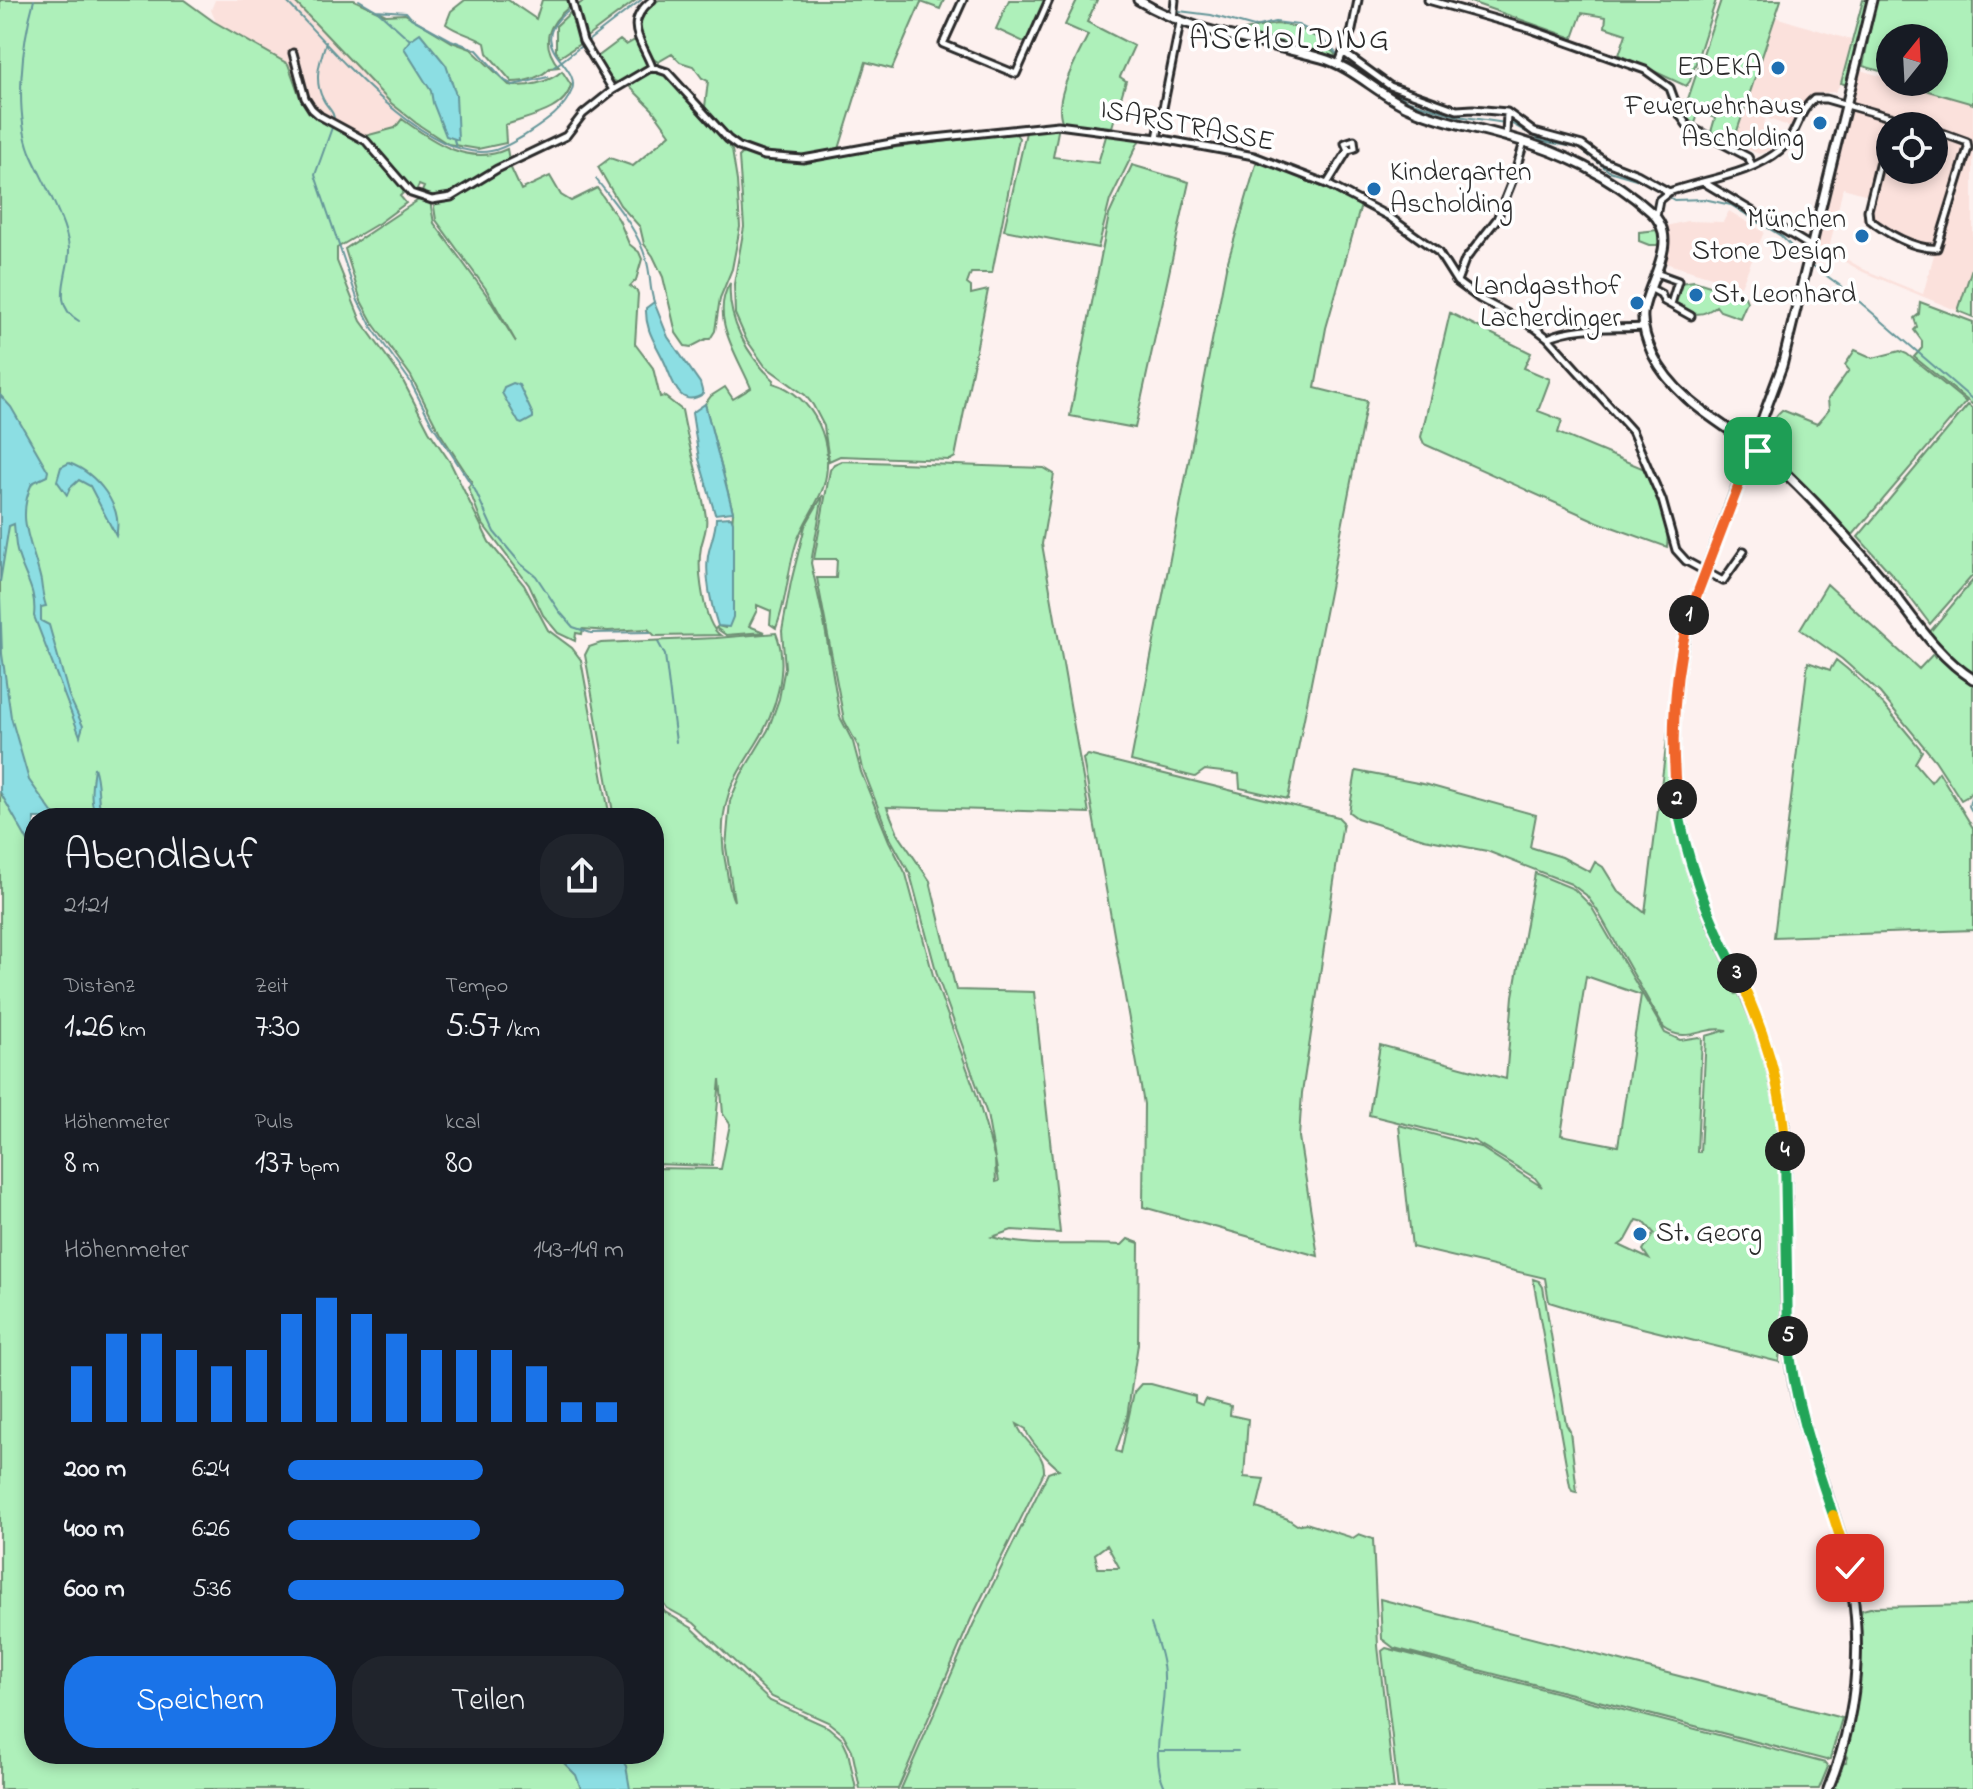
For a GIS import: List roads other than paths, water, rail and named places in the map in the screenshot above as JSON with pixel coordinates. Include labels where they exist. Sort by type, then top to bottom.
[{"type":"main road","points":[[1138,0],[1175,16],[1321,58],[1341,58],[1405,106],[1451,122],[1506,132],[1591,170],[1645,207],[1656,216],[1663,243],[1643,310],[1644,327],[1654,355],[1676,388],[1771,461],[1884,582],[1936,647],[1973,679]]},
{"type":"main road","points":[[1828,1789],[1838,1765],[1850,1718],[1858,1646],[1856,1607],[1850,1568],[1811,1449],[1790,1361],[1785,1134],[1778,1092],[1760,1030],[1702,899],[1689,855],[1679,815],[1674,708],[1690,613],[1782,366],[1872,0]]},
{"type":"street","points":[[293,53],[305,98],[320,116],[366,141],[411,193],[432,200],[451,197],[497,169],[566,136],[583,114],[613,90],[652,67],[635,31],[638,17],[652,0]]},
{"type":"street","points":[[963,0],[943,44],[1016,74],[1049,0]]},
{"type":"street","points":[[1157,138],[1175,0]]},
{"type":"street","points":[[1358,0],[1352,30],[1341,58],[1390,86],[1457,110],[1507,112],[1534,132],[1582,145],[1604,161],[1646,178],[1665,195]]},
{"type":"street","points":[[1428,0],[1530,29],[1645,70],[1670,88],[1687,125],[1748,157],[1752,165]]},
{"type":"street","points":[[572,1],[584,44],[613,90]]},
{"type":"street","name":"ISARSTRASSE","points":[[652,67],[667,72],[728,139],[756,153],[782,159],[803,159],[897,142],[1058,125],[1157,138],[1254,156],[1327,184],[1388,216],[1431,245],[1447,263],[1457,282],[1480,299],[1548,338],[1632,431],[1662,500],[1676,550],[1686,561],[1705,570]]},
{"type":"street","points":[[1645,207],[1665,195],[1770,158],[1790,140],[1811,101],[1826,99],[1876,113]]},
{"type":"street","points":[[1506,132],[1507,112]]},
{"type":"street","points":[[1876,178],[1868,210],[1869,219],[1909,242],[1937,248],[1968,148],[1963,139],[1948,134]]},
{"type":"street","points":[[1457,282],[1465,260],[1497,219],[1524,142]]},
{"type":"street","points":[[1327,184],[1348,150]]},
{"type":"street","points":[[1704,182],[1811,251]]},
{"type":"street","points":[[1656,216],[1665,195]]},
{"type":"street","points":[[1447,263],[1465,260]]},
{"type":"street","points":[[1656,273],[1678,281],[1671,304]]},
{"type":"street","points":[[1650,287],[1661,294],[1664,301],[1691,316]]},
{"type":"street","points":[[1548,338],[1580,331],[1644,327]]},
{"type":"street","points":[[1705,570],[1723,581],[1744,551]]},
{"type":"water","points":[[420,33],[446,65],[456,95],[458,140],[446,136],[431,91],[404,48]]},
{"type":"water","points":[[654,302],[668,337],[700,383],[703,394],[687,398],[677,390],[647,323],[646,308]]},
{"type":"water","points":[[513,383],[519,385],[533,415],[522,424],[502,393],[504,387]]},
{"type":"water","points":[[0,395],[11,407],[48,471],[47,476],[32,483],[25,521],[46,606],[41,607],[41,621],[49,625],[69,696],[83,726],[80,736],[34,616],[32,590],[17,551],[14,524],[9,526],[0,582]]},
{"type":"water","points":[[705,404],[733,512],[715,514],[699,459],[692,413]]},
{"type":"water","points":[[69,463],[89,474],[106,492],[116,513],[116,536],[90,486],[79,480],[67,495],[57,481],[61,467]]},
{"type":"water","points":[[731,517],[733,617],[729,627],[718,626],[709,591],[707,564],[716,518]]},
{"type":"water","points":[[0,598],[2,654],[11,717],[29,780],[49,808],[24,808],[24,834],[0,792]]},
{"type":"water","points":[[94,767],[101,808],[93,808]]},
{"type":"water","points":[[565,1764],[625,1764],[630,1789],[581,1789],[576,1775]]},
{"type":"waterway","points":[[34,0],[23,56],[22,117],[30,152],[59,214],[67,239],[69,249],[63,297],[70,314],[79,321]]},
{"type":"waterway","points":[[285,0],[352,71],[408,121],[437,139],[465,150],[491,151],[538,127],[568,98],[573,80],[551,44],[551,33],[571,8]]},
{"type":"waterway","points":[[359,0],[376,10],[406,12],[411,18],[451,40],[477,50],[505,81],[513,85],[548,77]]},
{"type":"waterway","points":[[554,67],[641,0]]},
{"type":"waterway","points":[[1163,9],[1211,15],[1254,27],[1275,22],[1298,25],[1318,35],[1346,63],[1375,83],[1409,101],[1458,116],[1512,124],[1542,141],[1579,148],[1609,171],[1646,182],[1674,200],[1704,199],[1731,205],[1781,236],[1806,261]]},
{"type":"waterway","points":[[378,11],[410,40]]},
{"type":"waterway","points":[[326,42],[318,85],[334,122],[315,175],[358,301],[373,329],[410,381],[432,424],[475,490],[494,532],[521,564],[536,576],[573,627],[591,633],[650,632]]},
{"type":"waterway","points":[[454,140],[456,147]]},
{"type":"waterway","points":[[596,179],[637,237],[648,264],[654,302]]},
{"type":"waterway","points":[[1812,265],[1846,290],[1973,400]]},
{"type":"waterway","points":[[658,642],[665,655],[676,742]]},
{"type":"waterway","points":[[1973,789],[1969,806],[1973,813]]},
{"type":"waterway","points":[[1151,1624],[1164,1671],[1158,1763],[1166,1789]]},
{"type":"waterway","points":[[1159,1751],[1238,1751]]},
{"type":"place","name":"EDEKA","points":[[1778,68]]},
{"type":"place","name":"Feuerwehrhaus Ascholding","points":[[1820,123]]},
{"type":"place","name":"Kindergarten Ascholding","points":[[1374,189]]},
{"type":"place","name":"München Stone Design","points":[[1862,236]]},
{"type":"place","name":"St. Leonhard","points":[[1696,295]]},
{"type":"place","name":"Landgasthof Lacherdinger","points":[[1637,303]]},
{"type":"place","name":"St. Georg","points":[[1640,1234]]},
{"type":"district","name":"ASCHOLDING","points":[[1290,40]]}]
